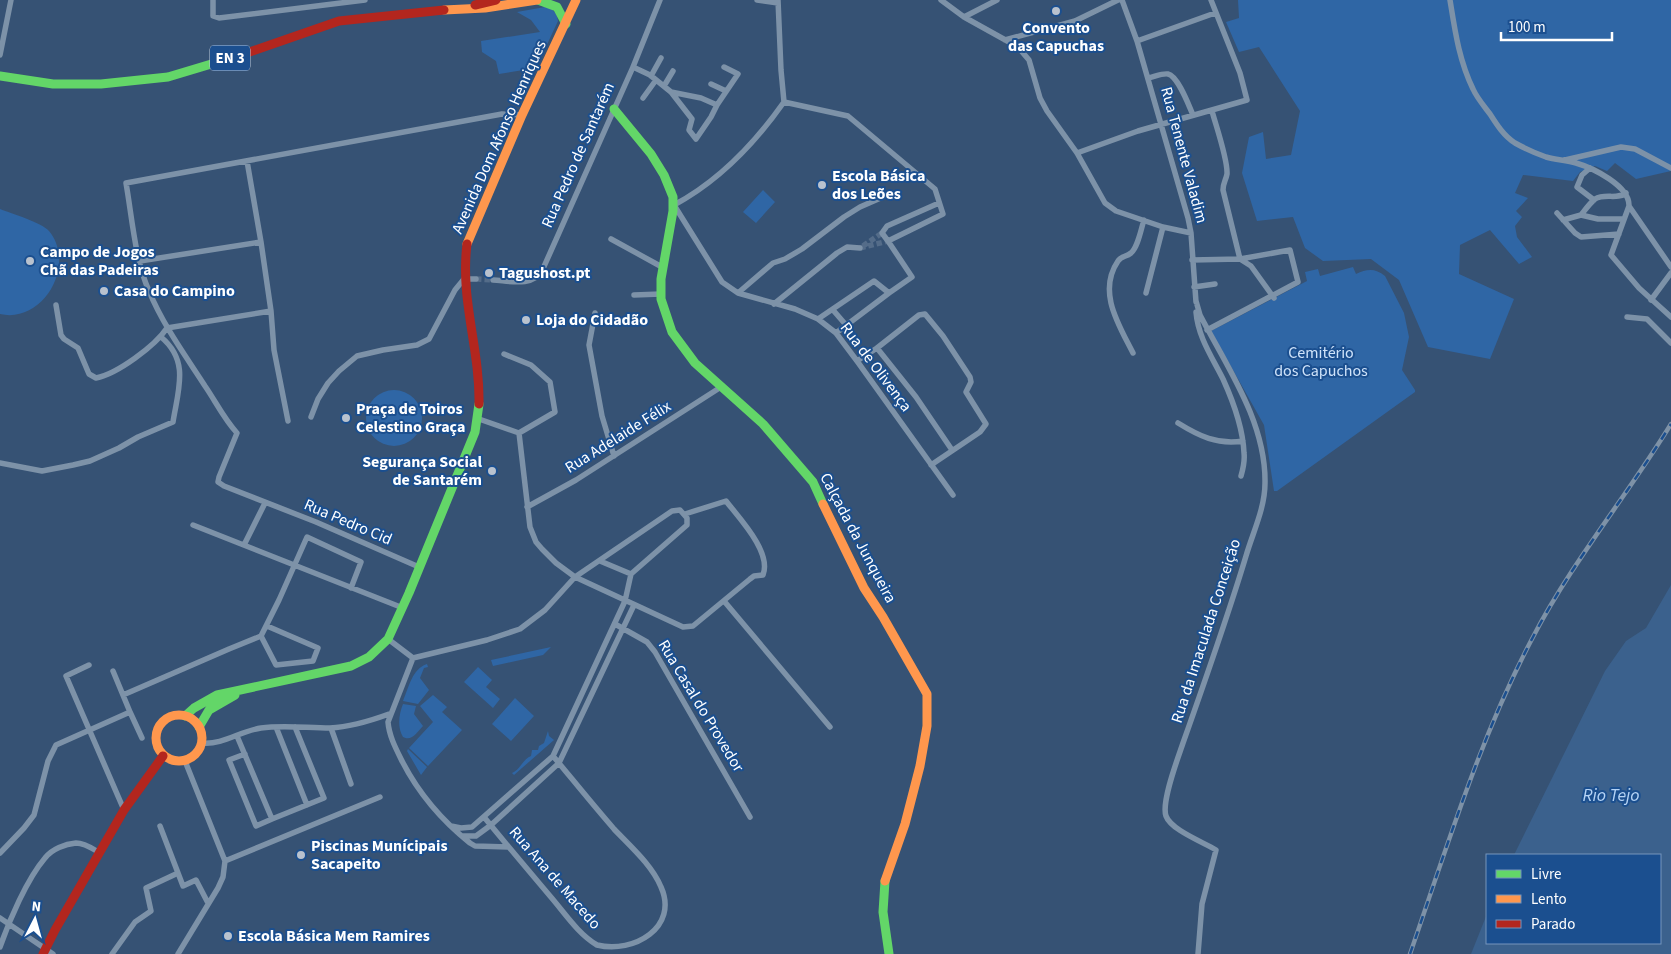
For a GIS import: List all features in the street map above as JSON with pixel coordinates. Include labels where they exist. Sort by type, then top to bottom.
[{"type":"main road","name":"EN 3","points":[[458,9],[496,0]]},
{"type":"main road","name":"EN 3","points":[[0,76],[53,84],[101,84],[168,77],[216,63],[339,20],[485,8],[537,0]]},
{"type":"main road","points":[[537,0],[556,7],[566,24]]},
{"type":"main road","name":"Avenida Dom Afonso Henriques","points":[[388,639],[403,608],[479,418],[480,386],[464,279],[468,244],[522,115],[576,0]]},
{"type":"main road","points":[[614,109],[644,144],[657,163],[671,190],[674,205]]},
{"type":"main road","name":"Calçada da Junqueira","points":[[674,205],[662,267],[661,294],[668,322],[676,338],[695,363],[763,424],[813,482],[864,588],[883,617],[926,694],[928,706],[927,719],[920,759],[904,825],[885,885],[883,911],[889,954]]},
{"type":"main road","points":[[185,716],[194,708],[217,695],[351,666],[370,656],[388,639]]},
{"type":"main road","points":[[199,727],[202,718],[210,707],[242,691]]},
{"type":"main road","points":[[177,715],[185,716],[193,720],[199,727],[202,743],[192,758],[177,762],[169,760],[158,750],[156,734],[158,727],[170,717],[177,715]]},
{"type":"main road","points":[[47,952],[54,930],[124,810],[163,756]]},
{"type":"street","points":[[0,55],[11,0]]},
{"type":"street","points":[[213,0],[213,16],[219,18],[365,0]]},
{"type":"street","name":"Rua Pedro de Santarém","points":[[493,280],[531,282],[538,277],[633,67],[660,0]]},
{"type":"street","points":[[674,205],[719,176],[740,156],[784,102],[778,1],[757,0]]},
{"type":"street","points":[[941,0],[964,17],[1018,47],[1029,60],[1040,98],[1077,153],[1105,203],[1116,211],[1163,227],[1191,233]]},
{"type":"street","points":[[964,17],[997,0]]},
{"type":"street","points":[[1005,40],[1075,21],[1120,0]]},
{"type":"street","name":"Rua Tenente Valadim","points":[[1120,0],[1137,41],[1191,233],[1197,322],[1207,351],[1223,380],[1236,414],[1243,441],[1242,476]]},
{"type":"street","points":[[1077,153],[1138,131],[1247,100],[1240,72],[1211,0]]},
{"type":"street","points":[[1450,0],[1456,37],[1464,68],[1473,90],[1503,133],[1513,142],[1530,150],[1590,168],[1626,193],[1630,200],[1629,206],[1612,255],[1651,300],[1671,317]]},
{"type":"street","points":[[1137,41],[1215,12]]},
{"type":"street","points":[[651,76],[661,58]]},
{"type":"street","points":[[633,67],[651,76],[671,92],[692,119],[689,130],[696,139],[738,74],[724,67]]},
{"type":"street","points":[[664,86],[673,70]]},
{"type":"street","points":[[1148,78],[1165,74],[1171,75],[1181,88],[1194,115]]},
{"type":"street","points":[[643,98],[656,80]]},
{"type":"street","points":[[711,84],[726,91]]},
{"type":"street","points":[[671,92],[700,98],[717,105]]},
{"type":"street","points":[[784,102],[848,116],[934,189],[943,214],[888,241]]},
{"type":"street","points":[[1212,111],[1227,173],[1223,190],[1240,259],[1251,266],[1273,297]]},
{"type":"street","points":[[167,328],[148,290],[140,261],[126,183],[502,114],[522,115]]},
{"type":"street","points":[[1563,160],[1621,147],[1635,149],[1671,168]]},
{"type":"street","points":[[247,161],[271,311],[274,350],[288,421]]},
{"type":"street","points":[[1590,168],[1582,175],[1577,187],[1594,200]]},
{"type":"street","points":[[738,293],[774,262],[802,249],[860,207],[892,193]]},
{"type":"street","points":[[1582,215],[1594,200],[1602,197],[1621,197],[1626,193]]},
{"type":"street","points":[[836,333],[912,277],[882,233],[887,226],[939,203]]},
{"type":"street","name":"Rua de Olivença","points":[[674,205],[722,282],[738,293],[796,309],[818,319],[836,333],[952,495]]},
{"type":"street","points":[[1629,206],[1671,267]]},
{"type":"street","points":[[1557,213],[1575,234],[1581,237],[1619,234]]},
{"type":"street","points":[[1563,220],[1582,215],[1598,219],[1624,220]]},
{"type":"street","points":[[1134,353],[1113,314],[1110,282],[1112,272],[1119,259],[1134,250],[1144,220]]},
{"type":"street","points":[[1146,293],[1163,227]]},
{"type":"street","points":[[611,239],[662,267]]},
{"type":"street","points":[[140,261],[261,242]]},
{"type":"street","points":[[774,304],[837,253],[847,247],[860,248]]},
{"type":"street","points":[[1192,260],[1240,259],[1290,250],[1298,282],[1273,297],[1207,330]]},
{"type":"street","points":[[1651,300],[1671,273]]},
{"type":"street","points":[[311,417],[318,399],[338,371],[357,356],[417,345],[429,339],[455,290],[464,279],[476,279]]},
{"type":"street","points":[[818,319],[874,280],[889,293]]},
{"type":"street","points":[[1194,286],[1215,284]]},
{"type":"street","points":[[634,295],[661,294]]},
{"type":"street","name":"Rua da Imaculada Conceição","points":[[1196,301],[1207,330],[1254,420],[1263,458],[1265,483],[1259,518],[1224,628],[1174,771],[1166,805],[1166,816],[1172,824],[1216,850],[1202,904],[1198,954]]},
{"type":"street","points":[[56,305],[61,335],[78,348],[89,374],[96,378],[126,363],[161,337],[167,328],[271,311]]},
{"type":"street","points":[[833,310],[846,325]]},
{"type":"street","points":[[595,313],[589,345],[602,416],[614,456]]},
{"type":"street","points":[[857,360],[877,348],[919,315],[925,314],[930,318],[970,377],[971,382],[966,392],[986,424],[980,432],[932,465]]},
{"type":"street","points":[[1627,317],[1647,319],[1671,343]]},
{"type":"street","name":"Rua Pedro Cid","points":[[167,328],[227,422],[237,433],[218,482],[419,567]]},
{"type":"street","points":[[0,463],[42,471],[90,461],[119,448],[138,436],[173,422],[180,367],[175,353],[161,337]]},
{"type":"street","points":[[877,348],[916,397],[952,450]]},
{"type":"street","points":[[504,354],[531,365],[550,382],[555,412],[519,433]]},
{"type":"street","name":"Rua Adelaide Félix","points":[[527,507],[536,504],[614,456],[721,387]]},
{"type":"street","points":[[479,418],[519,433]]},
{"type":"street","points":[[1178,422],[1198,435],[1210,440],[1243,441]]},
{"type":"street","points":[[519,433],[530,527],[536,542],[556,563],[575,577],[683,627],[693,626],[754,576],[763,575],[764,570],[761,550],[726,501],[685,514]]},
{"type":"street","points":[[244,545],[265,503]]},
{"type":"street","points":[[413,658],[514,632],[531,622],[575,577],[672,511],[680,510],[685,514],[687,525],[631,574],[625,601],[553,756],[472,827],[461,828],[451,826]]},
{"type":"street","points":[[193,525],[403,608]]},
{"type":"street","points":[[124,695],[261,636],[307,537],[362,562],[351,588]]},
{"type":"street","points":[[600,561],[631,574]]},
{"type":"street","points":[[724,601],[830,727]]},
{"type":"street","points":[[462,836],[476,836],[491,825],[559,763],[634,605]]},
{"type":"street","name":"Rua Casal do Provedor","points":[[615,624],[647,642],[655,652],[750,816]]},
{"type":"street","points":[[261,636],[276,665],[313,661],[318,648],[267,626]]},
{"type":"street","points":[[388,639],[413,658]]},
{"type":"street","points":[[413,658],[389,714],[388,722],[388,730],[413,784],[451,826],[475,846],[508,847]]},
{"type":"street","points":[[89,665],[66,676],[124,810]]},
{"type":"street","points":[[113,670],[142,738]]},
{"type":"street","points":[[0,853],[34,815],[48,761],[56,745],[130,712]]},
{"type":"street","points":[[202,743],[217,743],[258,729],[276,727],[331,728],[364,723],[389,714]]},
{"type":"street","points":[[276,727],[307,805]]},
{"type":"street","points":[[245,754],[230,760],[256,826],[324,798],[295,727]]},
{"type":"street","points":[[331,728],[351,784]]},
{"type":"street","points":[[237,736],[272,819]]},
{"type":"street","name":"Rua Ana de Macedo","points":[[484,817],[571,920],[594,944],[613,951],[631,950],[646,943],[657,932],[663,919],[664,898],[661,886],[641,858],[593,805],[553,756]]},
{"type":"street","points":[[178,954],[218,888],[223,877],[225,861],[185,761]]},
{"type":"street","points":[[225,861],[380,797]]},
{"type":"street","points":[[160,826],[183,886],[196,880],[208,903]]},
{"type":"street","points":[[0,947],[8,924],[34,874],[49,854],[60,847],[77,843],[100,853]]},
{"type":"street","points":[[112,954],[135,922],[151,911],[146,888],[178,873]]},
{"type":"street","points":[[0,918],[47,952]]},
{"type":"green space","points":[[1238,0],[1671,0],[1671,171],[1636,179],[1615,163],[1607,171],[1595,166],[1580,172],[1573,181],[1523,175],[1515,193],[1528,198],[1516,211],[1522,217],[1515,226],[1517,237],[1532,257],[1519,264],[1490,230],[1460,245],[1459,274],[1514,299],[1490,359],[1428,347],[1399,280],[1371,259],[1323,261],[1305,248],[1293,217],[1257,221],[1242,173],[1249,137],[1263,132],[1266,159],[1291,155],[1300,111],[1259,47],[1239,52],[1226,22],[1239,18]]},
{"type":"green space","points":[[545,7],[554,11],[558,21],[536,68],[499,74],[496,61],[482,52],[481,41],[540,32],[531,20],[517,12]]},
{"type":"green space","points":[[763,190],[775,202],[756,223],[743,212]]},
{"type":"green space","name":"Campo de Jogos Chã das Padeiras","points":[[0,209],[33,221],[45,228],[49,231],[57,245],[59,260],[57,275],[51,289],[42,301],[30,310],[16,315],[0,314]]},
{"type":"green space","name":"Cemitério dos Capuchos","points":[[1353,267],[1356,274],[1371,270],[1385,276],[1404,313],[1409,337],[1402,370],[1415,392],[1277,491],[1274,491],[1264,425],[1211,331],[1307,281],[1305,272],[1318,269],[1320,276]]},
{"type":"green space","points":[[394,390],[405,392],[414,398],[420,407],[422,418],[420,429],[414,438],[405,444],[394,446],[383,444],[374,438],[368,429],[366,418],[368,407],[374,398],[383,392]]},
{"type":"green space","points":[[551,647],[543,655],[493,666],[491,660]]},
{"type":"green space","points":[[427,664],[428,667],[424,668],[420,678],[429,690],[418,704],[403,701],[414,674]]},
{"type":"green space","points":[[478,667],[492,680],[486,687],[500,699],[493,708],[464,682]]},
{"type":"green space","points":[[433,695],[447,707],[442,712],[462,730],[428,766],[409,748],[433,722],[420,706]]},
{"type":"green space","points":[[515,698],[534,716],[511,741],[492,724]]},
{"type":"green space","points":[[403,704],[416,706],[414,714],[423,726],[414,736],[409,738],[403,737],[399,725]]},
{"type":"green space","points":[[548,731],[549,736],[554,740],[514,775],[512,773],[531,756],[532,750],[538,750],[539,746],[544,743]]},
{"type":"green space","points":[[408,749],[427,767],[421,775],[407,751]]},
{"type":"water","name":"Rio Tejo","points":[[1671,585],[1671,954],[1471,954],[1486,916],[1486,944],[1661,944],[1661,854],[1514,854],[1605,671],[1626,641],[1646,628]]},
{"type":"tunnel","points":[[863,246],[882,233]]},
{"type":"tunnel","points":[[860,248],[888,241]]},
{"type":"tunnel","points":[[476,279],[493,280]]},
{"type":"railway","points":[[1410,954],[1465,793],[1514,675],[1548,609],[1671,424]]},
{"type":"traffic: fast","points":[[538,0],[557,7],[566,24]]},
{"type":"traffic: fast","points":[[0,76],[53,84],[101,84],[168,77],[238,56]]},
{"type":"traffic: fast","points":[[614,109],[651,154],[664,175],[673,197],[673,211],[661,279],[661,299],[672,332],[695,363],[763,424],[813,482],[823,504]]},
{"type":"traffic: fast","points":[[185,716],[194,708],[217,695],[351,666],[369,657],[388,639],[409,593],[475,432],[479,404]]},
{"type":"traffic: fast","points":[[199,727],[209,710],[235,695]]},
{"type":"traffic: fast","points":[[885,881],[883,912],[889,954]]},
{"type":"traffic: slow","points":[[444,10],[485,8],[537,0]]},
{"type":"traffic: slow","points":[[467,244],[522,115],[576,0]]},
{"type":"traffic: slow","points":[[823,504],[864,588],[883,617],[927,694],[927,726],[920,766],[905,824],[885,881]]},
{"type":"traffic: slow","points":[[174,715],[184,715],[198,725],[202,738],[198,751],[192,757],[184,761],[174,761],[160,751],[156,743],[156,733],[166,719],[174,715]]},
{"type":"traffic: jam","points":[[475,5],[496,0]]},
{"type":"traffic: jam","points":[[238,56],[339,21],[444,10]]},
{"type":"traffic: jam","points":[[467,244],[466,285],[477,363],[479,404]]},
{"type":"traffic: jam","points":[[43,954],[124,810],[163,756]]},
{"type":"place","name":"Convento das Capuchas","points":[[1056,11]]},
{"type":"place","name":"Escola Básica dos Leões","points":[[822,185]]},
{"type":"place","name":"Campo de Jogos Chã das Padeiras","points":[[30,261]]},
{"type":"place","name":"Tagushost.pt","points":[[489,273]]},
{"type":"place","name":"Casa do Campino","points":[[104,291]]},
{"type":"place","name":"Loja do Cidadão","points":[[526,320]]},
{"type":"place","name":"Praça de Toiros Celestino Graça","points":[[346,418]]},
{"type":"place","name":"Segurança Social de Santarém","points":[[492,471]]},
{"type":"place","name":"Piscinas Munícipais Sacapeito","points":[[301,855]]},
{"type":"place","name":"Escola Básica Mem Ramires","points":[[228,936]]}]
